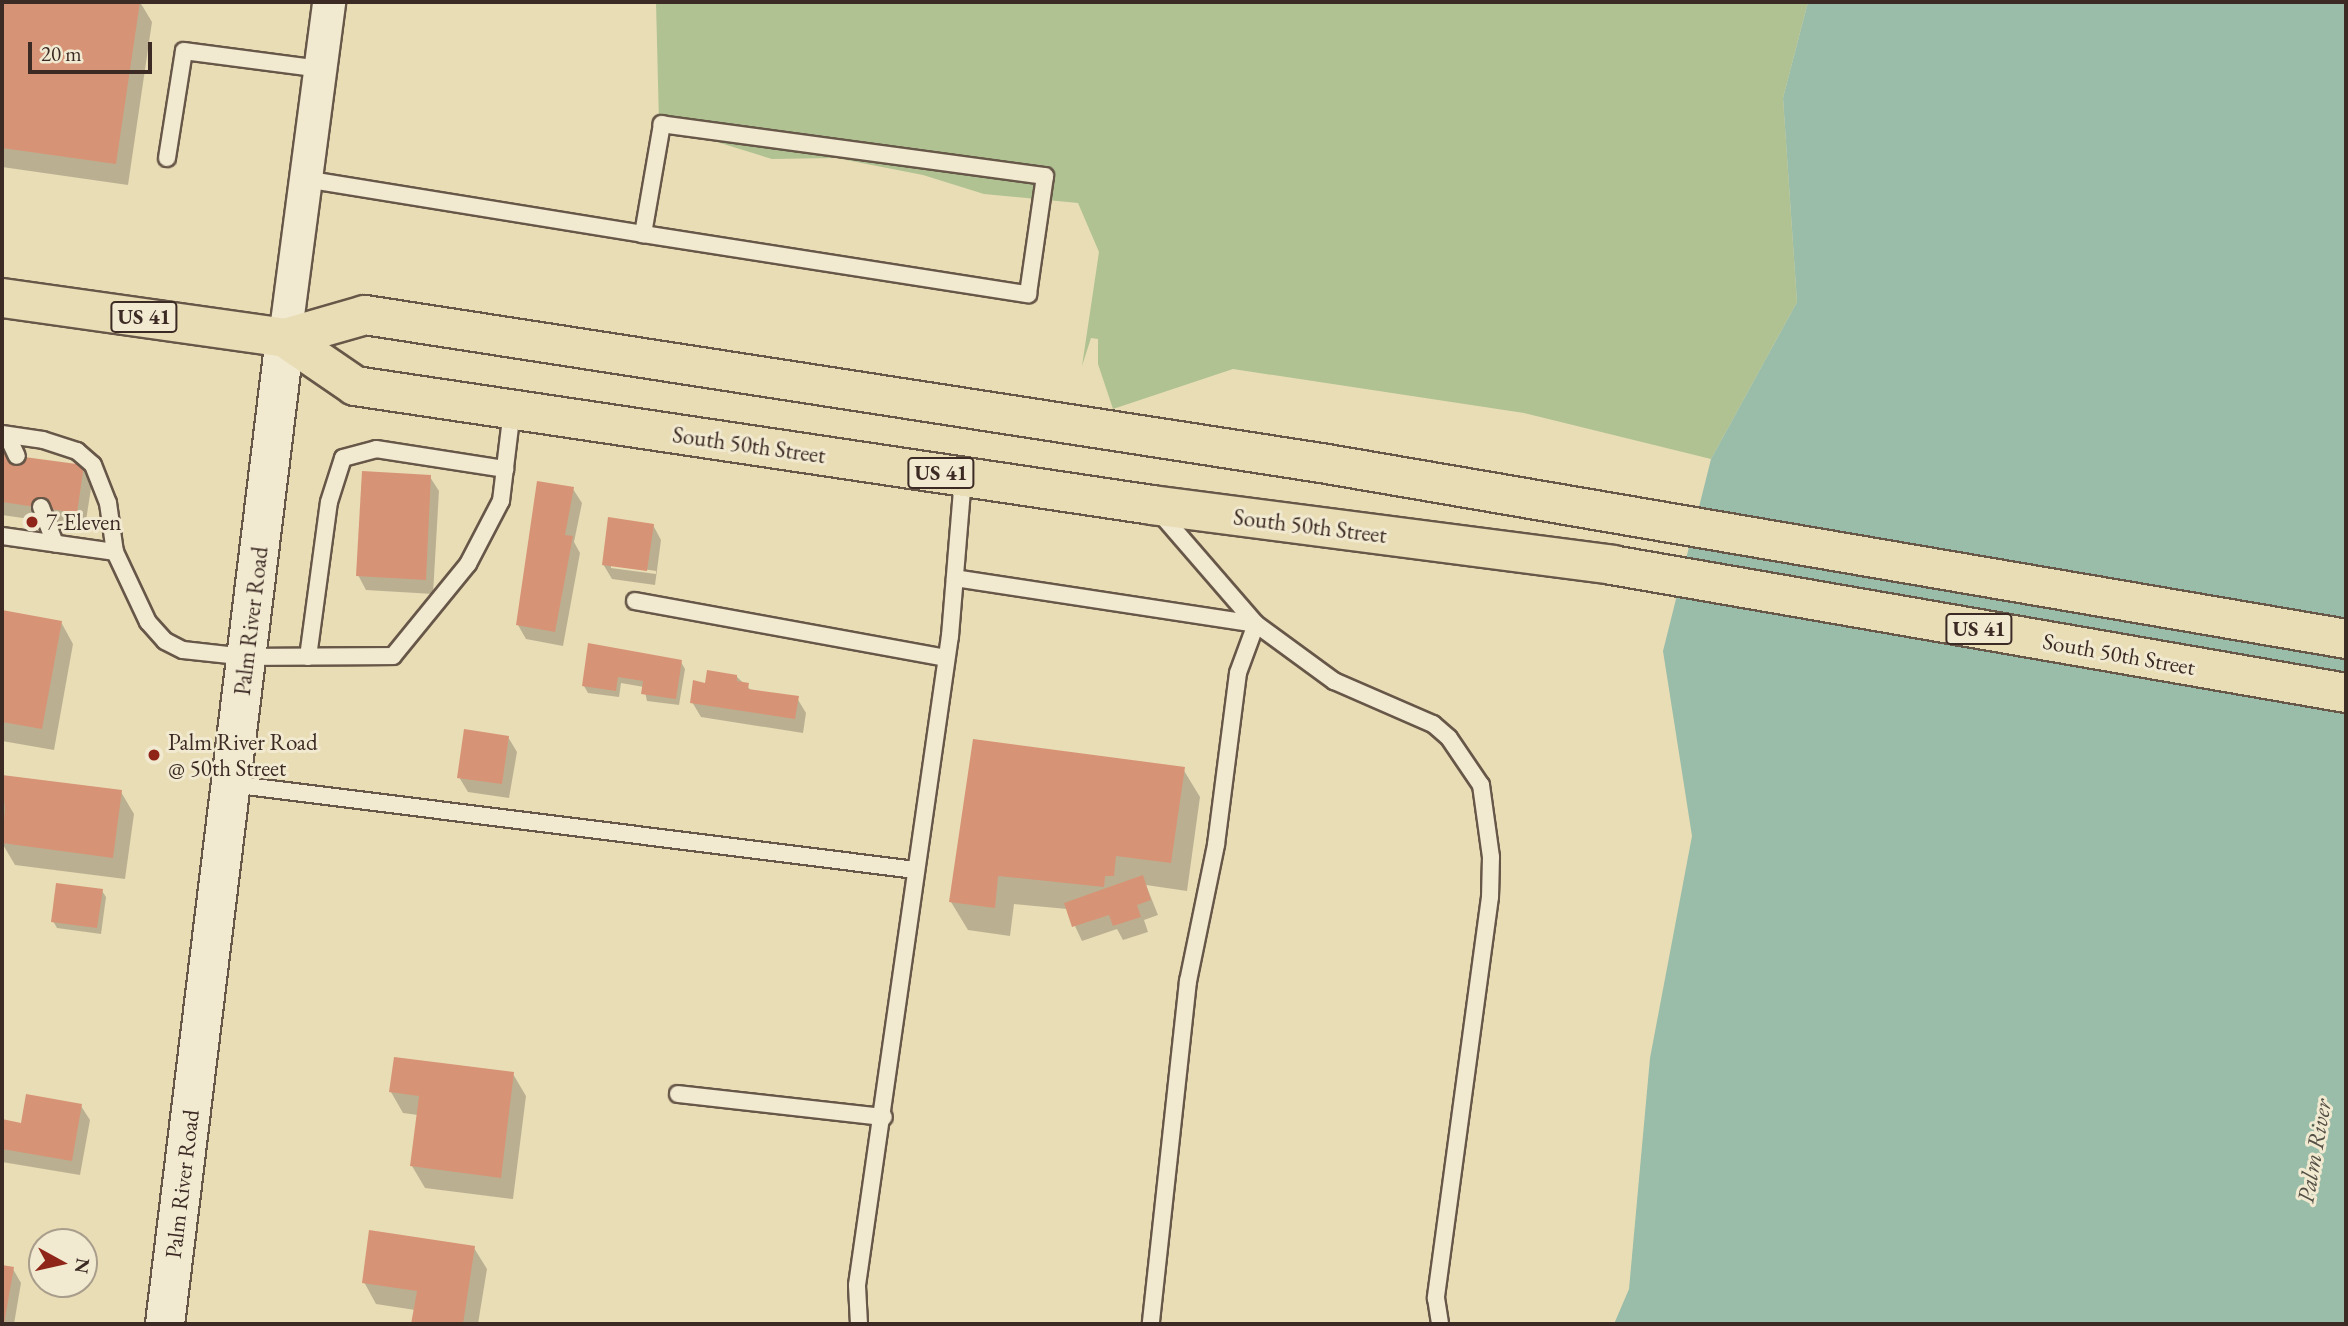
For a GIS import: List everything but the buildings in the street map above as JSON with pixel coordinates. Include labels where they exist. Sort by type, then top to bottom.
[{"type":"main road","name":"South 50th Street","points":[[2,298],[285,338],[365,315],[1622,513],[2346,639]]},
{"type":"main road","name":"South 50th Street","points":[[285,338],[355,386],[1152,505],[1612,565],[2346,693]]},
{"type":"street","name":"Palm River Road","points":[[165,1324],[304,178],[329,2]]},
{"type":"lane","points":[[167,158],[184,51],[320,69]]},
{"type":"lane","points":[[304,178],[643,234],[1028,294],[1045,176],[662,124],[643,234]]},
{"type":"lane","points":[[4,434],[77,451],[93,465],[108,503],[115,552],[148,622],[165,641],[183,650],[246,657],[393,656],[468,565],[501,501],[512,410]]},
{"type":"lane","points":[[4,434],[17,456]]},
{"type":"lane","points":[[308,657],[329,502],[343,458],[376,449],[505,469]]},
{"type":"lane","points":[[859,1324],[857,1285],[884,1117],[946,658],[963,477]]},
{"type":"lane","points":[[1152,505],[1256,624],[1334,681],[1433,724],[1449,738],[1481,785],[1491,858],[1490,897],[1436,1298],[1440,1324]]},
{"type":"lane","points":[[41,508],[55,543]]},
{"type":"lane","points":[[2,536],[115,552]]},
{"type":"lane","points":[[955,578],[1256,624]]},
{"type":"lane","points":[[635,601],[946,658]]},
{"type":"lane","points":[[1151,1324],[1188,981],[1216,845],[1238,673],[1256,624]]},
{"type":"lane","points":[[231,784],[916,870]]},
{"type":"lane","points":[[678,1094],[884,1117]]},
{"type":"shaded area","points":[[656,2],[1808,2],[1783,98],[1797,302],[1711,459],[1524,413],[1233,369],[1113,409],[1098,364],[1098,339],[1091,338],[1082,366],[1099,252],[1078,203],[984,194],[923,175],[836,158],[772,159],[659,124]]},
{"type":"water","name":"Palm River","points":[[1808,2],[2346,2],[2346,1324],[1614,1324],[1629,1289],[1650,1058],[1692,836],[1663,651],[1711,459],[1797,302],[1783,98]]},
{"type":"place","name":"7-Eleven","points":[[32,522]]},
{"type":"place","name":"Palm River Road @ 50th Street","points":[[154,755]]}]
